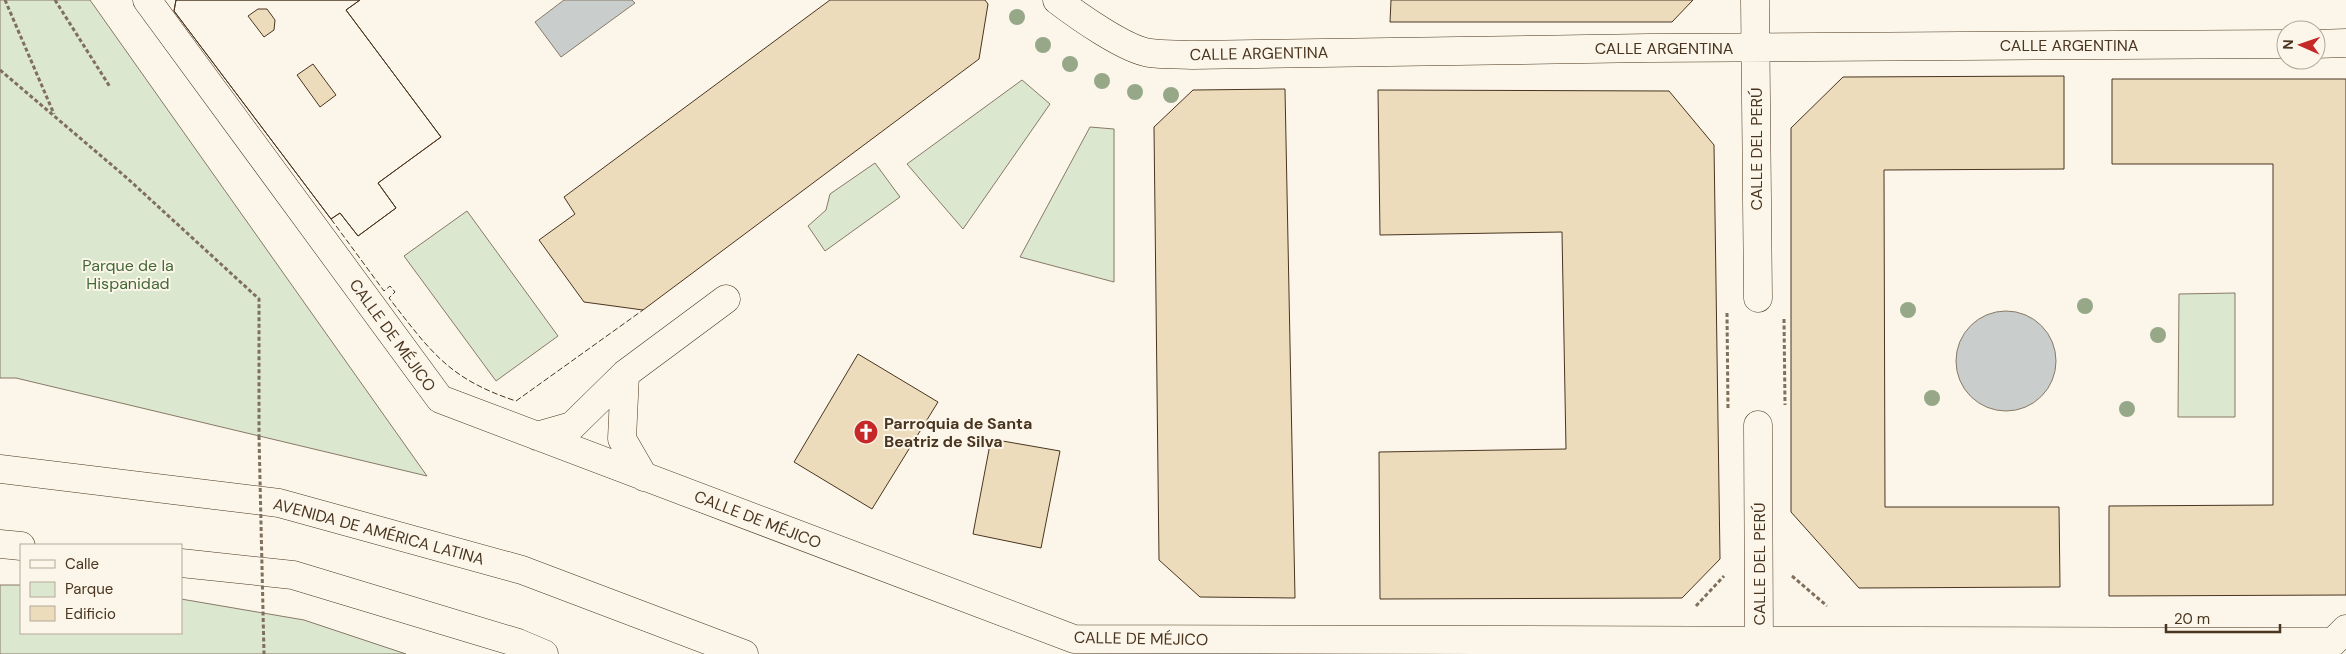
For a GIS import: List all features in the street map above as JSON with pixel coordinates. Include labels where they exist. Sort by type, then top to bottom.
[{"type":"street","name":"CALLE DE MÉJICO","points":[[147,0],[440,399],[1074,640],[1760,643],[2333,642],[2346,629]]},
{"type":"street","name":"CALLE ARGENTINA","points":[[1057,0],[1081,18],[1114,38],[1149,53],[1193,55],[1756,47],[2276,44]]},
{"type":"street","name":"CALLE DEL PERÚ","points":[[1755,0],[1758,298]]},
{"type":"street","points":[[2326,44],[2346,43]]},
{"type":"street","points":[[537,436],[572,426],[625,374],[726,299]]},
{"type":"street","points":[[625,374],[622,438],[644,477]]},
{"type":"street","name":"CALLE DEL PERÚ","points":[[1758,425],[1760,643]]},
{"type":"street","name":"AVENIDA DE AMÉRICA LATINA","points":[[0,469],[279,503],[522,570],[744,654]]},
{"type":"street","points":[[0,544],[20,546]]},
{"type":"street","points":[[182,563],[293,575],[518,643],[544,654]]},
{"type":"path","points":[[5,0],[55,116]]},
{"type":"path","points":[[55,0],[110,87]]},
{"type":"path","points":[[0,70],[55,116],[258,299],[264,654]]},
{"type":"path","points":[[1726,303],[1728,418]]},
{"type":"path","points":[[1784,313],[1785,408]]},
{"type":"path","points":[[1785,569],[1830,609]]},
{"type":"path","points":[[1692,611],[1729,570]]},
{"type":"green space","name":"Parque de la Hispanidad","points":[[0,0],[90,0],[427,476],[16,378],[0,378]]},
{"type":"green space","points":[[1022,80],[1050,104],[963,229],[907,164]]},
{"type":"green space","points":[[1090,127],[1114,129],[1114,282],[1020,257]]},
{"type":"green space","points":[[875,163],[900,197],[825,251],[808,226],[826,210],[830,194]]},
{"type":"green space","points":[[467,211],[558,336],[496,381],[404,256]]},
{"type":"green space","points":[[2235,293],[2235,417],[2178,417],[2179,294]]},
{"type":"green space","points":[[0,585],[20,585],[20,634],[182,634],[182,599],[304,620],[406,654],[0,654]]},
{"type":"shaded area","points":[[564,0],[632,0],[635,3],[561,57],[535,22]]},
{"type":"shaded area","points":[[2006,311],[2016,312],[2034,319],[2048,333],[2055,351],[2055,371],[2048,389],[2034,403],[2016,410],[2006,411],[1996,410],[1978,403],[1964,389],[1957,371],[1956,361],[1957,351],[1964,333],[1978,319],[1996,312]]},
{"type":"building","points":[[176,0],[360,0],[346,10],[441,137],[378,183],[396,208],[358,236],[340,213],[331,219],[174,11]],"holes":[[[258,9],[267,9],[275,20],[274,30],[264,37],[248,16]],[[313,64],[336,95],[320,107],[297,75]]]},
{"type":"building","points":[[176,0],[360,0],[346,10],[441,137],[378,183],[396,208],[358,236],[340,213],[331,219],[174,11]]},
{"type":"building","points":[[830,0],[985,0],[988,4],[979,59],[643,310],[584,302],[539,240],[575,214],[564,197]]},
{"type":"building","points":[[1391,0],[1693,0],[1672,22],[1390,22]]},
{"type":"building","points":[[2064,76],[2064,169],[1884,170],[1885,507],[2059,507],[2060,587],[1859,588],[1791,512],[1791,128],[1843,77]]},
{"type":"building","points":[[2112,79],[2346,79],[2346,595],[2109,596],[2109,506],[2273,505],[2273,164],[2112,164]]},
{"type":"building","points":[[1285,89],[1295,598],[1200,597],[1159,560],[1154,127],[1193,90]]},
{"type":"building","points":[[1378,90],[1669,91],[1714,145],[1720,559],[1682,598],[1380,599],[1379,452],[1566,449],[1562,232],[1380,235]]},
{"type":"building","name":"Parroquia de Santa Beatriz de Silva","points":[[858,354],[938,402],[872,509],[794,462]]},
{"type":"building","points":[[991,439],[1060,451],[1041,548],[973,534]]},
{"type":"fence","points":[[331,219],[384,291],[390,286],[395,292],[389,298],[417,334],[443,362],[474,383],[516,401],[643,310]]},
{"type":"place","name":"Parroquia de Santa Beatriz de Silva","points":[[866,432]]}]
